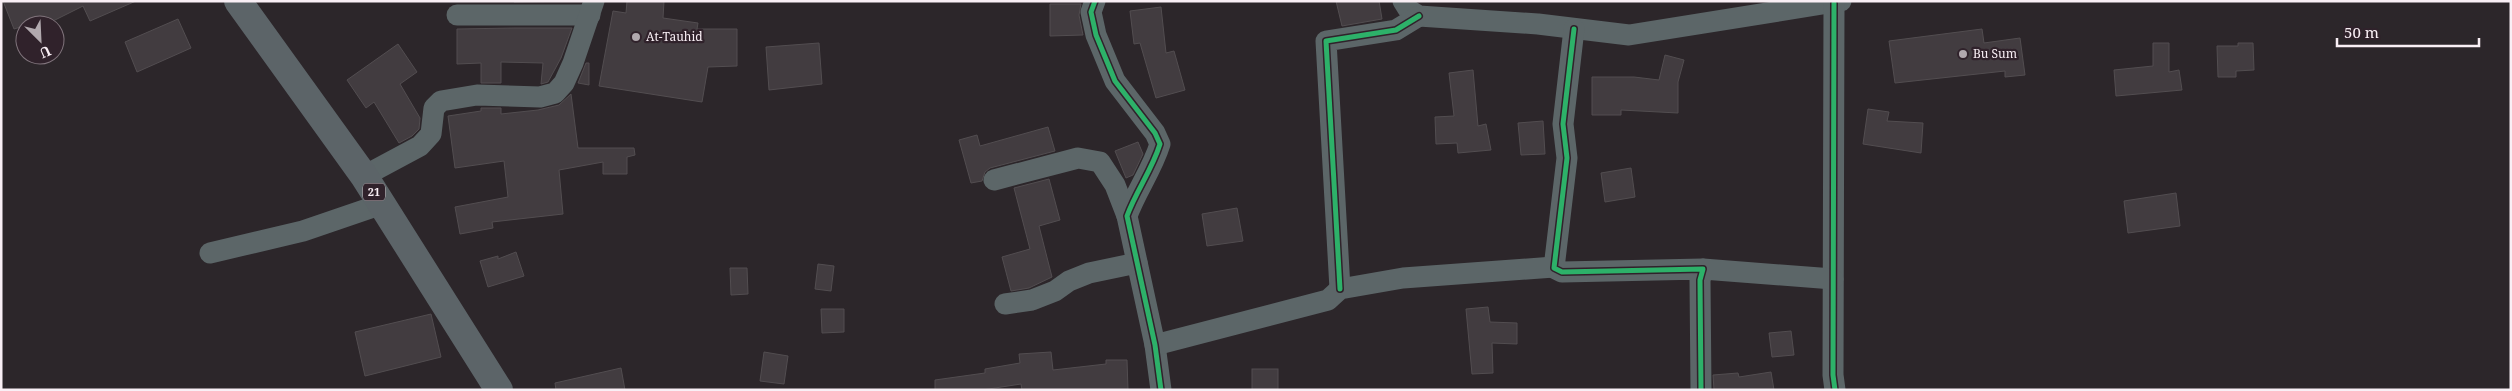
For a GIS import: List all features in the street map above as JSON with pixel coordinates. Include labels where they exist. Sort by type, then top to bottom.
[{"type":"highway","name":"21","points":[[238,1],[364,176],[499,390]]},
{"type":"street","points":[[1095,1],[1091,12],[1096,35],[1114,81],[1155,133],[1160,144],[1148,177],[1132,202],[1127,216]]},
{"type":"street","points":[[1403,1],[1408,8],[1419,16],[1538,24],[1629,35],[1838,2],[1833,279],[1833,375],[1835,390]]},
{"type":"street","points":[[364,176],[420,146],[431,134],[434,108],[441,101],[477,95],[540,97],[555,93],[564,83],[573,64],[592,8],[457,15]]},
{"type":"street","points":[[1340,289],[1326,41],[1396,30],[1419,16]]},
{"type":"street","points":[[1554,267],[1567,158],[1563,124],[1574,29]]},
{"type":"street","points":[[994,180],[1078,158],[1100,162],[1115,185],[1127,216],[1155,345],[1161,390]]},
{"type":"street","points":[[210,253],[303,231],[382,204]]},
{"type":"street","points":[[1005,304],[1032,300],[1055,291],[1069,281],[1089,273],[1137,263]]},
{"type":"street","points":[[1155,345],[1328,300],[1340,289],[1403,278],[1554,267],[1562,272],[1703,269],[1833,279]]},
{"type":"street","points":[[1701,390],[1700,280],[1703,269]]},
{"type":"building","points":[[3,1],[136,1],[90,21],[83,6],[65,15],[15,15],[14,29]]},
{"type":"building","points":[[514,1],[581,1],[514,2]]},
{"type":"building","points":[[627,1],[664,1],[663,18],[698,23],[697,29],[737,29],[737,66],[708,67],[702,102],[599,86],[613,11],[626,13]]},
{"type":"building","points":[[1336,1],[1379,1],[1382,19],[1342,26]]},
{"type":"building","points":[[1050,4],[1081,4],[1079,15],[1083,35],[1050,36]]},
{"type":"building","points":[[1161,7],[1166,53],[1174,51],[1185,90],[1156,98],[1140,43],[1134,44],[1130,11]]},
{"type":"building","points":[[178,19],[191,48],[137,72],[125,42]]},
{"type":"building","points":[[572,28],[561,58],[548,82],[541,84],[543,63],[501,62],[501,83],[481,83],[481,63],[457,64],[457,29]]},
{"type":"building","points":[[1982,29],[1984,43],[2020,38],[2025,75],[2005,77],[2005,71],[1895,83],[1889,41]]},
{"type":"building","points":[[819,43],[822,84],[769,90],[766,47]]},
{"type":"building","points":[[2153,43],[2169,43],[2169,72],[2179,70],[2182,90],[2116,96],[2114,70],[2153,66]]},
{"type":"building","points":[[2238,43],[2253,43],[2254,70],[2236,71],[2236,77],[2218,77],[2217,46],[2238,46]]},
{"type":"building","points":[[398,44],[417,72],[400,84],[420,118],[419,129],[412,136],[399,143],[374,102],[366,108],[347,80]]},
{"type":"building","points":[[1665,55],[1684,60],[1678,82],[1678,113],[1621,110],[1621,115],[1592,115],[1592,77],[1634,77],[1659,80]]},
{"type":"building","points":[[586,63],[589,63],[589,85],[578,83]]},
{"type":"building","points":[[1473,70],[1478,126],[1486,124],[1491,150],[1458,153],[1457,143],[1436,144],[1435,117],[1454,116],[1449,73]]},
{"type":"building","points":[[571,94],[578,148],[634,148],[635,155],[627,157],[627,174],[603,174],[603,162],[559,170],[563,214],[492,222],[493,228],[460,234],[455,207],[508,197],[504,161],[455,168],[448,116],[481,111],[481,108],[501,108],[501,114],[538,110],[559,105]]},
{"type":"building","points":[[1868,109],[1889,112],[1887,121],[1923,123],[1921,153],[1863,144]]},
{"type":"building","points":[[1543,121],[1545,154],[1521,155],[1518,123]]},
{"type":"building","points":[[1048,127],[1055,151],[990,168],[985,172],[982,181],[971,183],[959,140],[977,135],[980,146]]},
{"type":"building","points":[[1138,142],[1143,154],[1133,175],[1126,178],[1115,151]]},
{"type":"building","points":[[1631,168],[1635,197],[1605,202],[1601,173]]},
{"type":"building","points":[[1049,179],[1060,220],[1039,226],[1052,277],[1029,288],[1011,291],[1002,257],[1030,249],[1014,188]]},
{"type":"building","points":[[2176,193],[2180,226],[2128,233],[2124,201]]},
{"type":"building","points":[[1237,208],[1243,241],[1207,246],[1202,214]]},
{"type":"building","points":[[516,252],[524,276],[488,287],[480,261],[498,256],[498,259]]},
{"type":"building","points":[[818,264],[834,266],[831,291],[815,289]]},
{"type":"building","points":[[730,268],[747,268],[748,294],[731,295]]},
{"type":"building","points":[[1488,307],[1490,322],[1517,323],[1517,344],[1492,343],[1493,373],[1472,374],[1466,309]]},
{"type":"building","points":[[821,309],[844,309],[844,332],[822,333]]},
{"type":"building","points":[[431,314],[441,357],[365,376],[355,332]]},
{"type":"building","points":[[1791,331],[1794,355],[1772,357],[1769,333]]},
{"type":"building","points":[[764,352],[788,356],[784,384],[760,381]]},
{"type":"building","points":[[1051,352],[1053,370],[1106,364],[1106,360],[1127,360],[1128,390],[1022,390],[1021,384],[982,390],[935,390],[935,380],[985,373],[985,369],[1020,363],[1019,354]]},
{"type":"building","points":[[621,368],[625,390],[556,390],[555,383]]},
{"type":"building","points":[[1252,369],[1278,369],[1278,390],[1252,390]]},
{"type":"building","points":[[1771,372],[1774,390],[1714,390],[1713,375],[1738,373],[1739,377]]},
{"type":"cycle path","points":[[1095,1],[1091,12],[1096,35],[1115,81],[1155,133],[1160,144],[1153,163],[1127,216],[1155,345],[1161,390]]},
{"type":"cycle path","points":[[1834,3],[1833,375],[1835,390]]},
{"type":"cycle path","points":[[1340,289],[1326,41],[1396,30],[1419,16]]},
{"type":"cycle path","points":[[1574,29],[1563,124],[1567,158],[1554,268],[1562,272],[1703,269],[1700,280],[1701,390]]},
{"type":"place","name":"At-Tauhid","points":[[636,37]]},
{"type":"place","name":"Bu Sum","points":[[1963,54]]}]
